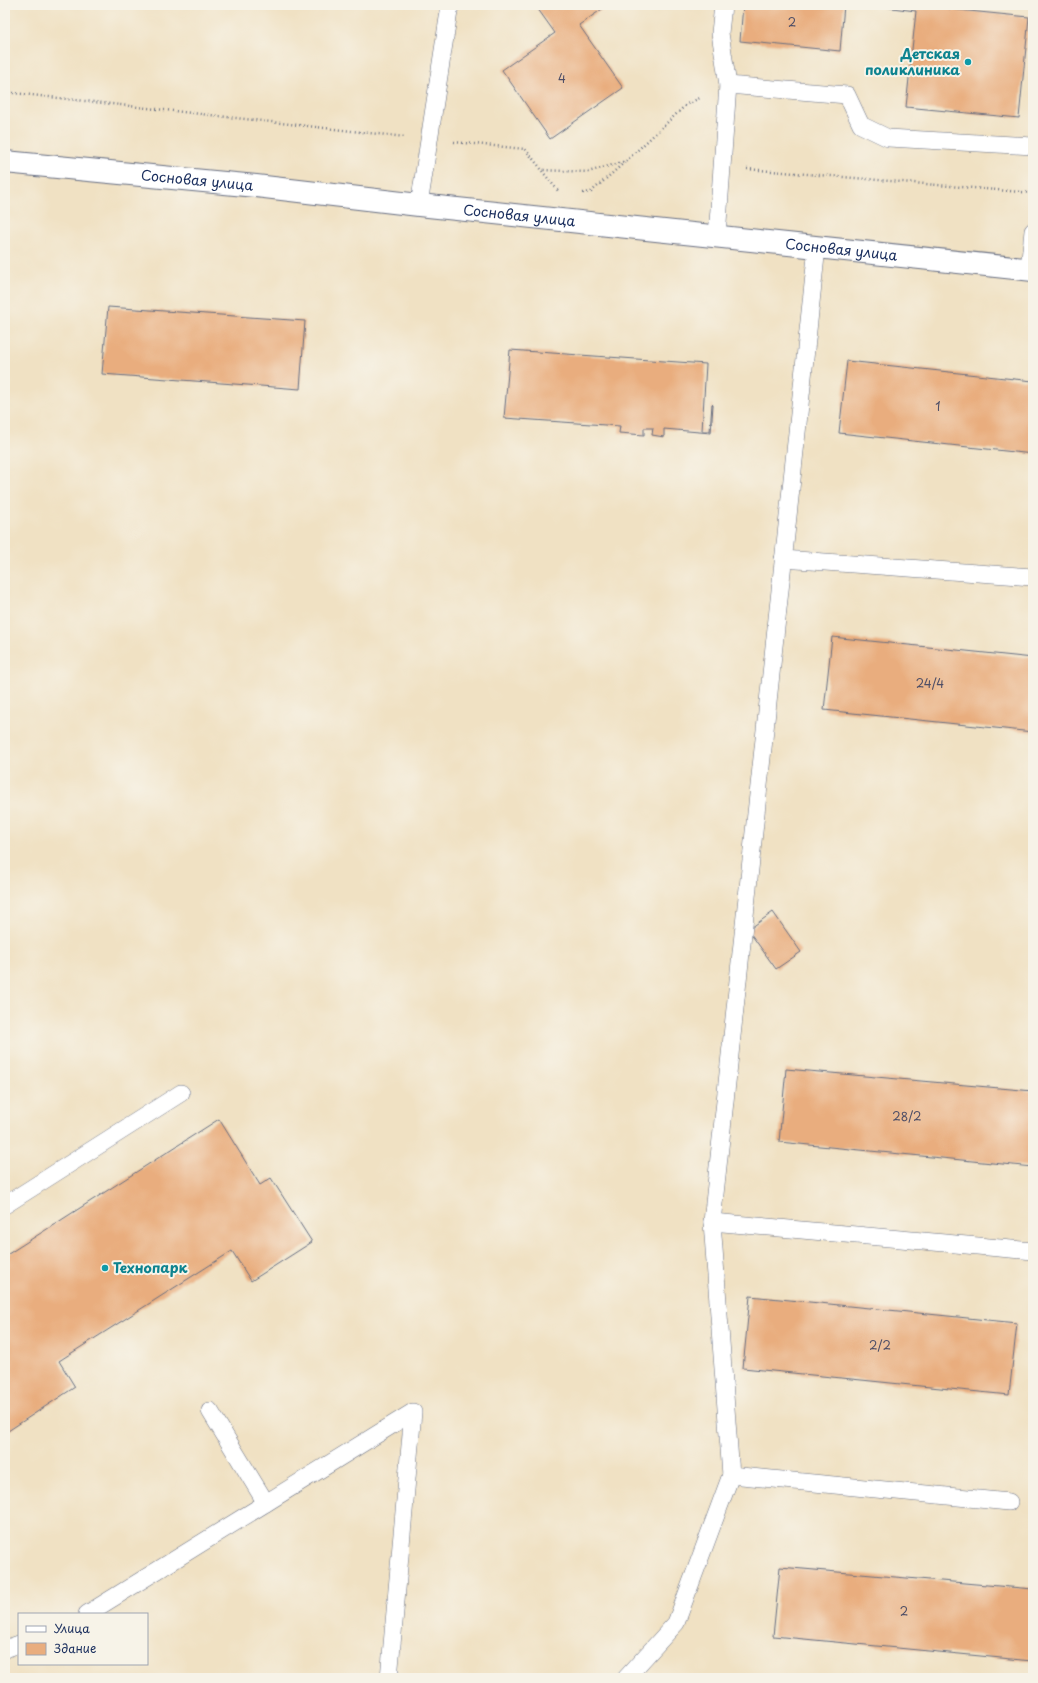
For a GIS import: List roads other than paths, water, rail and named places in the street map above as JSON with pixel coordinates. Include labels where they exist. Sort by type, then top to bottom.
[{"type":"street","name":"Сосновая улица","points":[[5,162],[256,186],[419,205],[1031,270]]},
{"type":"lane","points":[[419,205],[450,5]]},
{"type":"lane","points":[[717,236],[728,84],[720,32],[723,5]]},
{"type":"lane","points":[[728,84],[847,95],[861,125],[888,138],[1033,146]]},
{"type":"lane","points":[[1031,270],[1033,231]]},
{"type":"lane","points":[[626,1678],[676,1623],[731,1475],[712,1222],[817,247]]},
{"type":"lane","points":[[783,559],[1033,577]]},
{"type":"lane","points":[[5,1205],[181,1093]]},
{"type":"lane","points":[[712,1222],[1033,1251]]},
{"type":"lane","points":[[210,1412],[266,1503]]},
{"type":"lane","points":[[89,1613],[413,1412],[389,1678]]},
{"type":"lane","points":[[731,1475],[1009,1502]]},
{"type":"lane","points":[[5,1649],[18,1644]]},
{"type":"place","name":"Детская поликлиника","points":[[968,62]]},
{"type":"place","name":"Технопарк","points":[[105,1268]]}]
